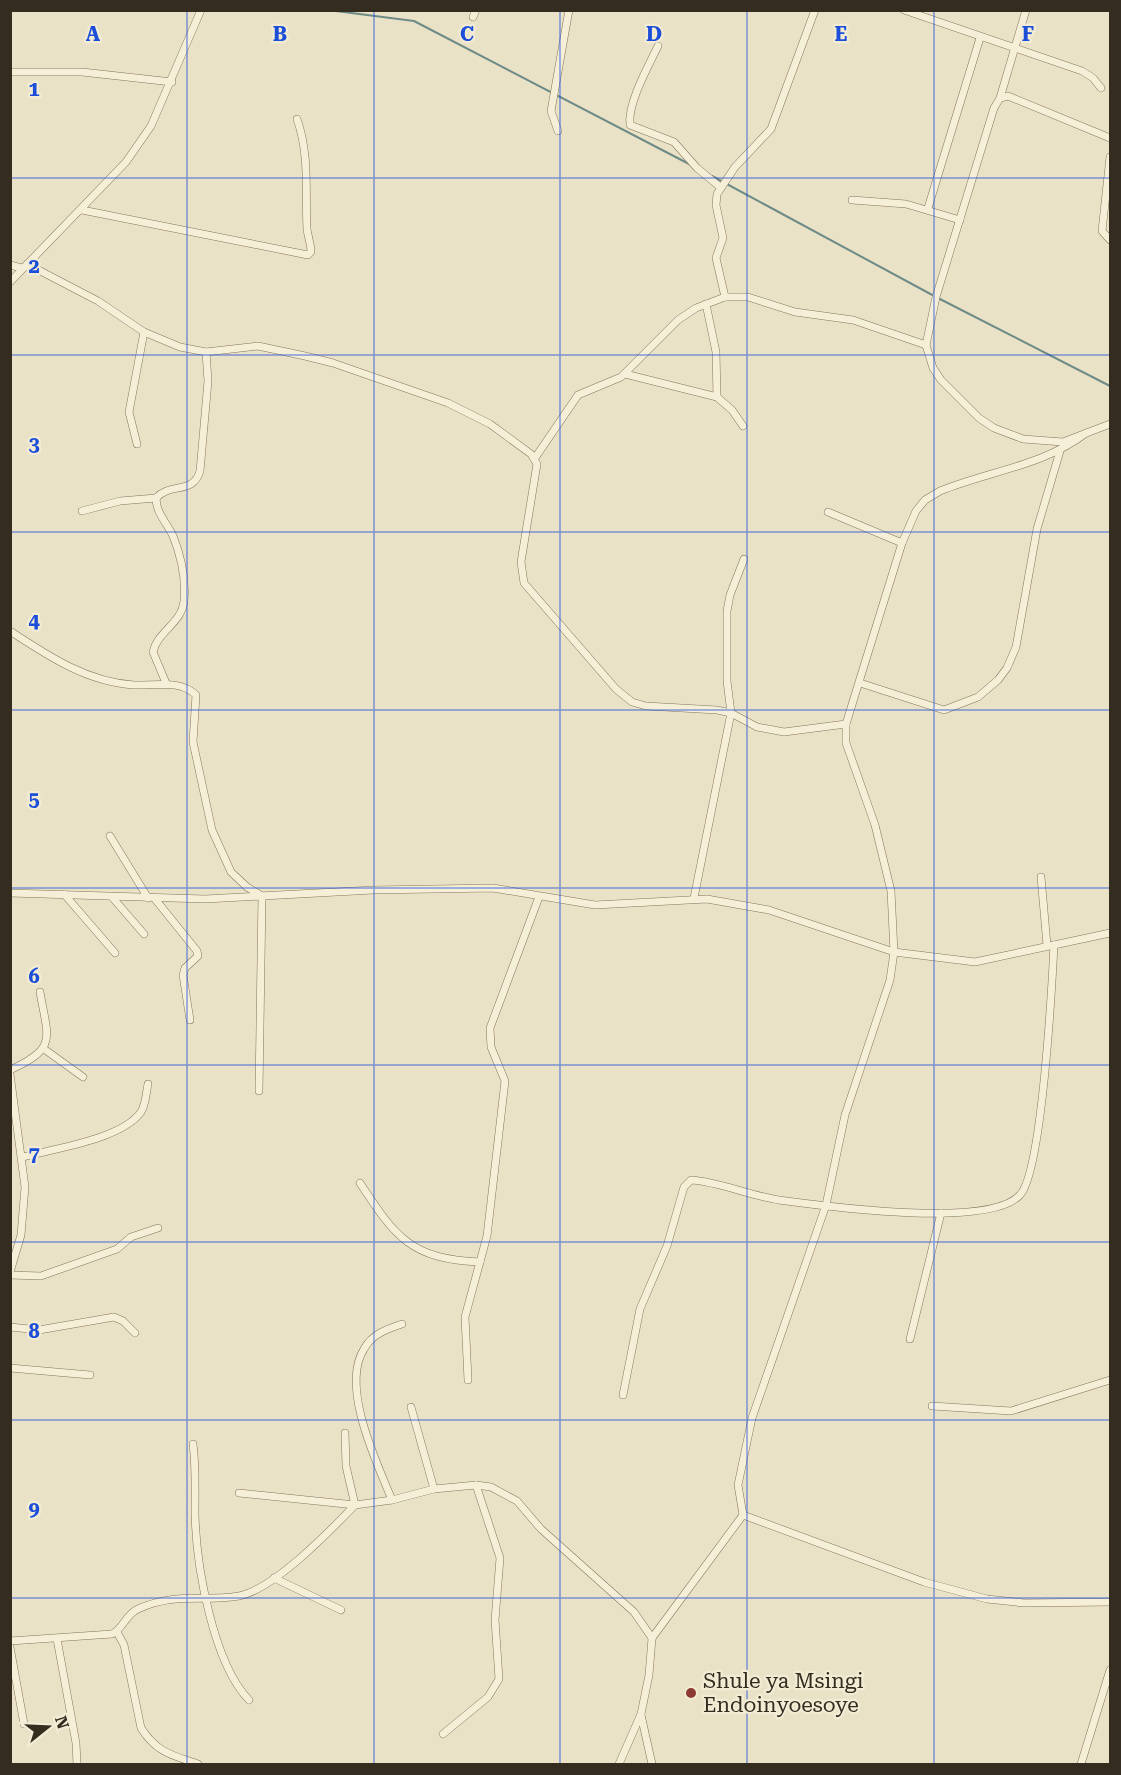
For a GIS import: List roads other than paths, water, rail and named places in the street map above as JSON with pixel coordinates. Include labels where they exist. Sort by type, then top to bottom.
[{"type":"street","points":[[10,282],[126,162],[151,126],[201,10]]},
{"type":"street","points":[[558,131],[551,111],[569,10]]},
{"type":"street","points":[[725,297],[716,258],[723,238],[716,205],[720,187],[771,129],[815,10]]},
{"type":"street","points":[[904,10],[980,38],[1082,71],[1094,78],[1101,88]]},
{"type":"street","points":[[1026,10],[936,297],[926,345],[933,368],[941,380],[960,401],[994,428],[1023,439],[1063,442],[1110,424]]},
{"type":"street","points":[[928,208],[980,38]]},
{"type":"street","points":[[658,46],[630,114],[630,125],[674,142],[697,168],[720,187]]},
{"type":"street","points":[[10,72],[82,72],[171,82]]},
{"type":"street","points":[[1000,98],[1008,96],[1110,138]]},
{"type":"street","points":[[82,210],[308,255],[311,246],[307,228],[308,185],[302,133],[297,119]]},
{"type":"street","points":[[1110,157],[1102,231],[1110,240]]},
{"type":"street","points":[[852,200],[928,208],[960,220]]},
{"type":"street","points":[[10,265],[25,266],[105,305],[144,332],[180,346],[206,352],[258,346],[333,363],[448,403],[490,424],[535,458]]},
{"type":"street","points":[[846,724],[784,732],[757,727],[731,713],[646,706],[632,702],[616,689],[528,590],[521,575],[521,562],[536,477],[535,458],[578,395],[625,374],[678,320],[706,304],[725,297],[748,297],[795,312],[853,320],[926,345]]},
{"type":"street","points":[[706,304],[716,352],[717,397]]},
{"type":"street","points":[[137,444],[129,412],[144,332]]},
{"type":"street","points":[[82,511],[120,501],[156,498],[166,491],[197,481],[208,381],[206,352]]},
{"type":"street","points":[[625,374],[717,397],[732,410],[743,426]]},
{"type":"street","points":[[619,1764],[641,1714],[649,1675],[652,1638],[743,1515],[738,1485],[752,1418],[826,1205],[845,1114],[890,980],[894,952],[891,891],[875,825],[846,743],[846,724],[902,543],[916,511],[926,500],[940,492],[1060,451],[1086,433]]},
{"type":"street","points":[[860,683],[944,710],[978,697],[998,680],[1007,668],[1016,647],[1037,529],[1060,451]]},
{"type":"street","points":[[156,498],[156,506],[172,534],[184,581],[184,603],[181,612],[158,640],[153,652],[166,683]]},
{"type":"street","points":[[828,512],[902,543]]},
{"type":"street","points":[[694,898],[731,713],[727,681],[727,611],[730,595],[744,559]]},
{"type":"street","points":[[10,632],[46,655],[97,678],[134,685],[166,683],[196,695],[192,731],[212,831],[231,872],[262,896]]},
{"type":"street","points":[[110,836],[151,898],[197,951],[198,956],[184,968],[183,975],[190,1020]]},
{"type":"street","points":[[623,1395],[635,1326],[667,1246],[684,1187],[688,1181],[703,1182],[776,1199],[941,1214],[1001,1204],[1020,1196],[1026,1185],[1034,1151],[1045,1062],[1051,945],[1041,877]]},
{"type":"street","points":[[10,893],[151,898],[493,888],[595,904],[694,898],[769,910],[894,952],[975,962],[1110,933]]},
{"type":"street","points":[[64,894],[115,953]]},
{"type":"street","points":[[259,1091],[262,896]]},
{"type":"street","points":[[112,897],[144,934]]},
{"type":"street","points":[[468,1380],[465,1317],[487,1236],[505,1081],[492,1047],[490,1028],[539,897]]},
{"type":"street","points":[[40,992],[46,1024],[44,1049],[35,1059],[10,1072],[22,1157],[25,1206],[21,1235],[10,1274],[41,1276],[117,1249],[131,1237],[158,1228]]},
{"type":"street","points":[[44,1049],[83,1077]]},
{"type":"street","points":[[22,1157],[106,1135],[123,1127],[141,1112],[148,1084]]},
{"type":"street","points":[[360,1183],[395,1232],[411,1245],[441,1259],[480,1262]]},
{"type":"street","points":[[910,1340],[941,1214]]},
{"type":"street","points":[[10,1327],[39,1330],[114,1317],[123,1321],[135,1333]]},
{"type":"street","points":[[392,1500],[362,1419],[358,1401],[357,1371],[363,1350],[370,1340],[380,1332],[402,1324]]},
{"type":"street","points":[[10,1368],[90,1375]]},
{"type":"street","points":[[932,1406],[1011,1412],[1110,1380]]},
{"type":"street","points":[[411,1407],[434,1489]]},
{"type":"street","points":[[345,1433],[346,1466],[355,1505]]},
{"type":"street","points":[[193,1444],[197,1474],[195,1514],[206,1597],[229,1672],[237,1687],[249,1700]]},
{"type":"street","points":[[239,1493],[355,1505],[392,1500],[434,1489],[476,1485],[491,1487],[517,1501],[541,1529],[634,1612],[652,1638]]},
{"type":"street","points":[[443,1734],[488,1697],[499,1679],[495,1620],[500,1558],[476,1485]]},
{"type":"street","points":[[10,1641],[104,1635],[117,1632],[128,1616],[137,1610],[164,1600],[249,1593],[274,1578],[355,1505]]},
{"type":"street","points":[[743,1515],[924,1582],[987,1599],[1024,1604],[1110,1602]]},
{"type":"street","points":[[274,1578],[341,1610]]},
{"type":"street","points":[[117,1632],[124,1645],[141,1728],[148,1739],[170,1761],[198,1764]]},
{"type":"street","points":[[57,1639],[76,1743],[77,1764]]},
{"type":"street","points":[[10,1647],[24,1724]]},
{"type":"street","points":[[1081,1764],[1110,1670]]},
{"type":"street","points":[[641,1714],[652,1764]]},
{"type":"waterway","points":[[328,10],[414,21],[691,165]]},
{"type":"waterway","points":[[712,176],[936,297],[1110,386]]},
{"type":"place","name":"Shule ya Msingi Endoinyoesoye","points":[[691,1693]]}]
